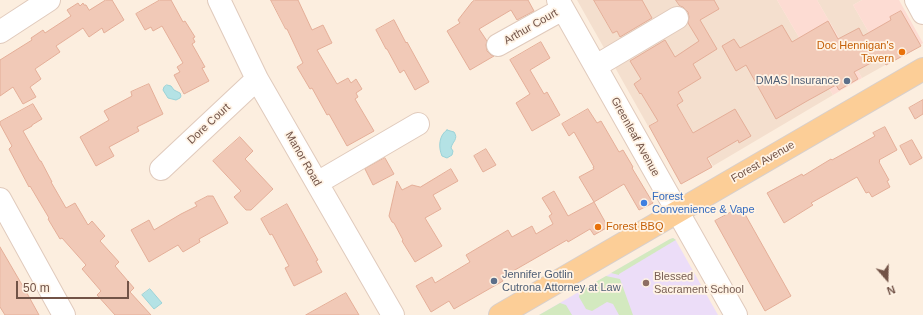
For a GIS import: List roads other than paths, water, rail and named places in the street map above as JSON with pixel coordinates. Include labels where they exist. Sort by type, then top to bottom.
[{"type":"main road","name":"Forest Avenue","points":[[500,315],[923,69]]},
{"type":"street","points":[[0,32],[49,0]]},
{"type":"street","name":"Manor Road","points":[[219,0],[257,79],[393,315]]},
{"type":"street","points":[[916,0],[923,13]]},
{"type":"street","name":"Arthur Court","points":[[498,45],[561,3]]},
{"type":"street","name":"Greenleaf Avenue","points":[[561,3],[736,315]]},
{"type":"street","points":[[596,66],[677,18]]},
{"type":"street","name":"Dore Court","points":[[161,169],[257,79]]},
{"type":"street","points":[[317,183],[418,124]]},
{"type":"street","points":[[0,199],[64,315]]},
{"type":"water","points":[[167,85],[171,86],[174,90],[180,93],[180,98],[176,100],[168,98],[163,90]]},
{"type":"water","points":[[447,130],[454,132],[456,137],[451,148],[453,151],[452,155],[447,158],[442,156],[440,145],[442,135]]},
{"type":"water","points":[[150,289],[162,303],[154,309],[142,295]]},
{"type":"place","name":"Doc Hennigan's Tavern","points":[[902,52]]},
{"type":"place","name":"DMAS Insurance","points":[[847,81]]},
{"type":"place","name":"Forest Convenience & Vape","points":[[644,203]]},
{"type":"place","name":"Forest BBQ","points":[[598,227]]},
{"type":"place","name":"Jennifer Gotlin Cutrona Attorney at Law","points":[[494,281]]},
{"type":"place","name":"Blessed Sacrament School","points":[[646,283]]}]
